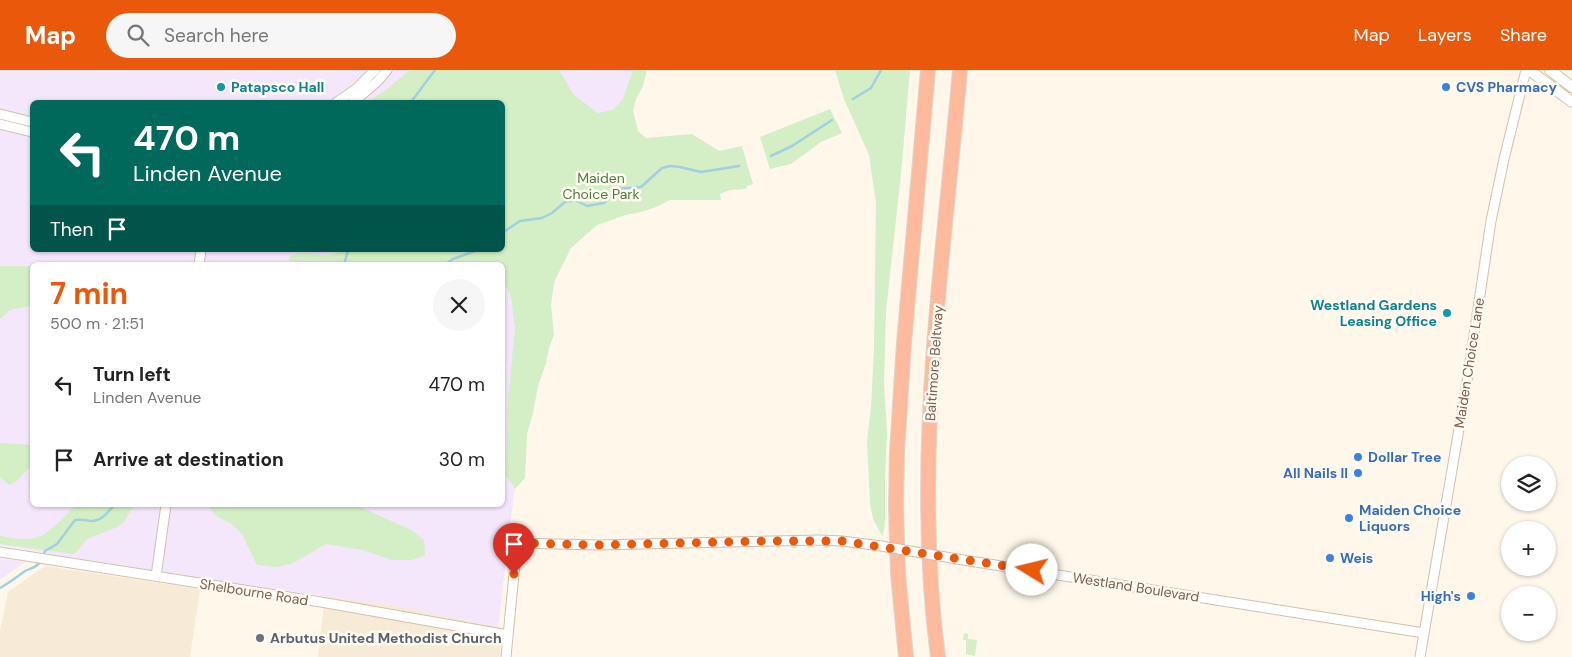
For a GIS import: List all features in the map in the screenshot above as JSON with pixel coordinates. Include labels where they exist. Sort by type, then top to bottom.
[{"type":"highway","points":[[922,133],[924,70]]},
{"type":"highway","points":[[906,657],[898,574],[897,452],[900,396],[928,70]]},
{"type":"highway","name":"Baltimore Beltway","points":[[938,657],[929,572],[927,452],[934,343],[960,70]]},
{"type":"main road","points":[[1528,70],[1572,102]]},
{"type":"main road","points":[[1550,70],[1572,87]]},
{"type":"street","points":[[340,100],[375,70]]},
{"type":"street","points":[[355,100],[378,81],[387,70]]},
{"type":"street","name":"Maiden Choice Lane","points":[[1420,657],[1466,389],[1491,221],[1504,159],[1528,70]]},
{"type":"street","points":[[0,114],[30,122]]},
{"type":"street","points":[[0,124],[30,132]]},
{"type":"street","points":[[156,576],[166,507]]},
{"type":"street","name":"Westland Boulevard","points":[[508,635],[517,543],[597,545],[819,540],[881,546],[1424,633]]},
{"type":"street","name":"Shelbourne Road","points":[[0,552],[320,602],[508,635]]},
{"type":"street","points":[[506,657],[508,635]]},
{"type":"shaded area","points":[[0,70],[640,70],[613,153],[573,142],[518,461],[498,627],[392,605],[178,576],[0,545]]},
{"type":"shaded area","points":[[0,558],[25,562],[0,580]]},
{"type":"shaded area","points":[[45,566],[200,589],[190,657],[0,657],[0,631],[8,592]]},
{"type":"shaded area","points":[[325,596],[392,605],[498,627],[501,643],[499,657],[318,657]]},
{"type":"green space","name":"Maiden Choice Park","points":[[410,70],[559,70],[574,95],[598,113],[613,110],[623,99],[633,70],[647,70],[643,86],[633,110],[638,131],[646,138],[692,134],[719,151],[742,146],[753,184],[747,186],[746,189],[730,190],[720,194],[721,200],[670,200],[656,207],[597,225],[571,248],[555,280],[551,305],[554,335],[538,386],[527,434],[525,478],[515,489],[506,475],[508,400],[515,328],[511,297],[505,284],[505,262],[292,262],[288,260],[290,256],[296,254],[330,255],[338,252],[505,252],[505,100],[371,100]]},
{"type":"green space","points":[[835,70],[910,70],[886,311],[884,384],[887,432],[883,537],[873,519],[870,504],[867,441],[874,350],[876,203],[869,155],[844,99]]},
{"type":"green space","points":[[830,109],[842,133],[821,142],[791,164],[770,169],[760,137]]},
{"type":"green space","points":[[0,266],[30,266],[30,306],[10,310],[0,319]]},
{"type":"green space","points":[[0,443],[30,445],[30,467],[16,482],[9,485],[0,477]]},
{"type":"green space","points":[[74,507],[133,507],[124,522],[117,527],[87,539],[74,554],[0,544],[0,536],[28,539],[39,537],[56,525]]},
{"type":"green space","points":[[209,507],[360,507],[413,531],[424,540],[425,555],[412,560],[391,560],[363,550],[326,544],[291,564],[276,567],[257,565],[242,534],[230,523],[216,516]]},
{"type":"green space","points":[[964,633],[968,634],[968,639],[977,640],[975,656],[966,654],[966,640],[963,640]]},
{"type":"waterway","points":[[412,100],[435,70]]},
{"type":"waterway","points":[[853,99],[871,88],[881,70]]},
{"type":"waterway","points":[[771,156],[792,146],[832,120]]},
{"type":"waterway","points":[[505,231],[520,221],[542,218],[552,213],[565,202],[575,200],[587,206],[604,203],[617,189],[641,187],[662,168],[670,166],[680,167],[701,172],[739,166]]},
{"type":"waterway","points":[[345,262],[347,252]]},
{"type":"waterway","points":[[448,262],[472,252]]},
{"type":"waterway","points":[[42,557],[45,551],[57,544],[75,520],[95,521],[104,516],[112,507]]},
{"type":"waterway","points":[[0,588],[40,562]]},
{"type":"place","name":"Patapsco Hall","points":[[221,87]]},
{"type":"place","name":"CVS Pharmacy","points":[[1446,87]]},
{"type":"place","name":"Westland Gardens Leasing Office","points":[[1447,313]]},
{"type":"place","name":"Dollar Tree","points":[[1358,457]]},
{"type":"place","name":"All Nails II","points":[[1358,473]]},
{"type":"place","name":"Maiden Choice Liquors","points":[[1349,518]]},
{"type":"place","name":"Weis","points":[[1330,558]]},
{"type":"place","name":"High's","points":[[1471,596]]},
{"type":"place","name":"Arbutus United Methodist Church","points":[[260,638]]},
{"type":"route","points":[[514,574],[517,543],[597,545],[819,540],[859,543],[1032,570]]}]
